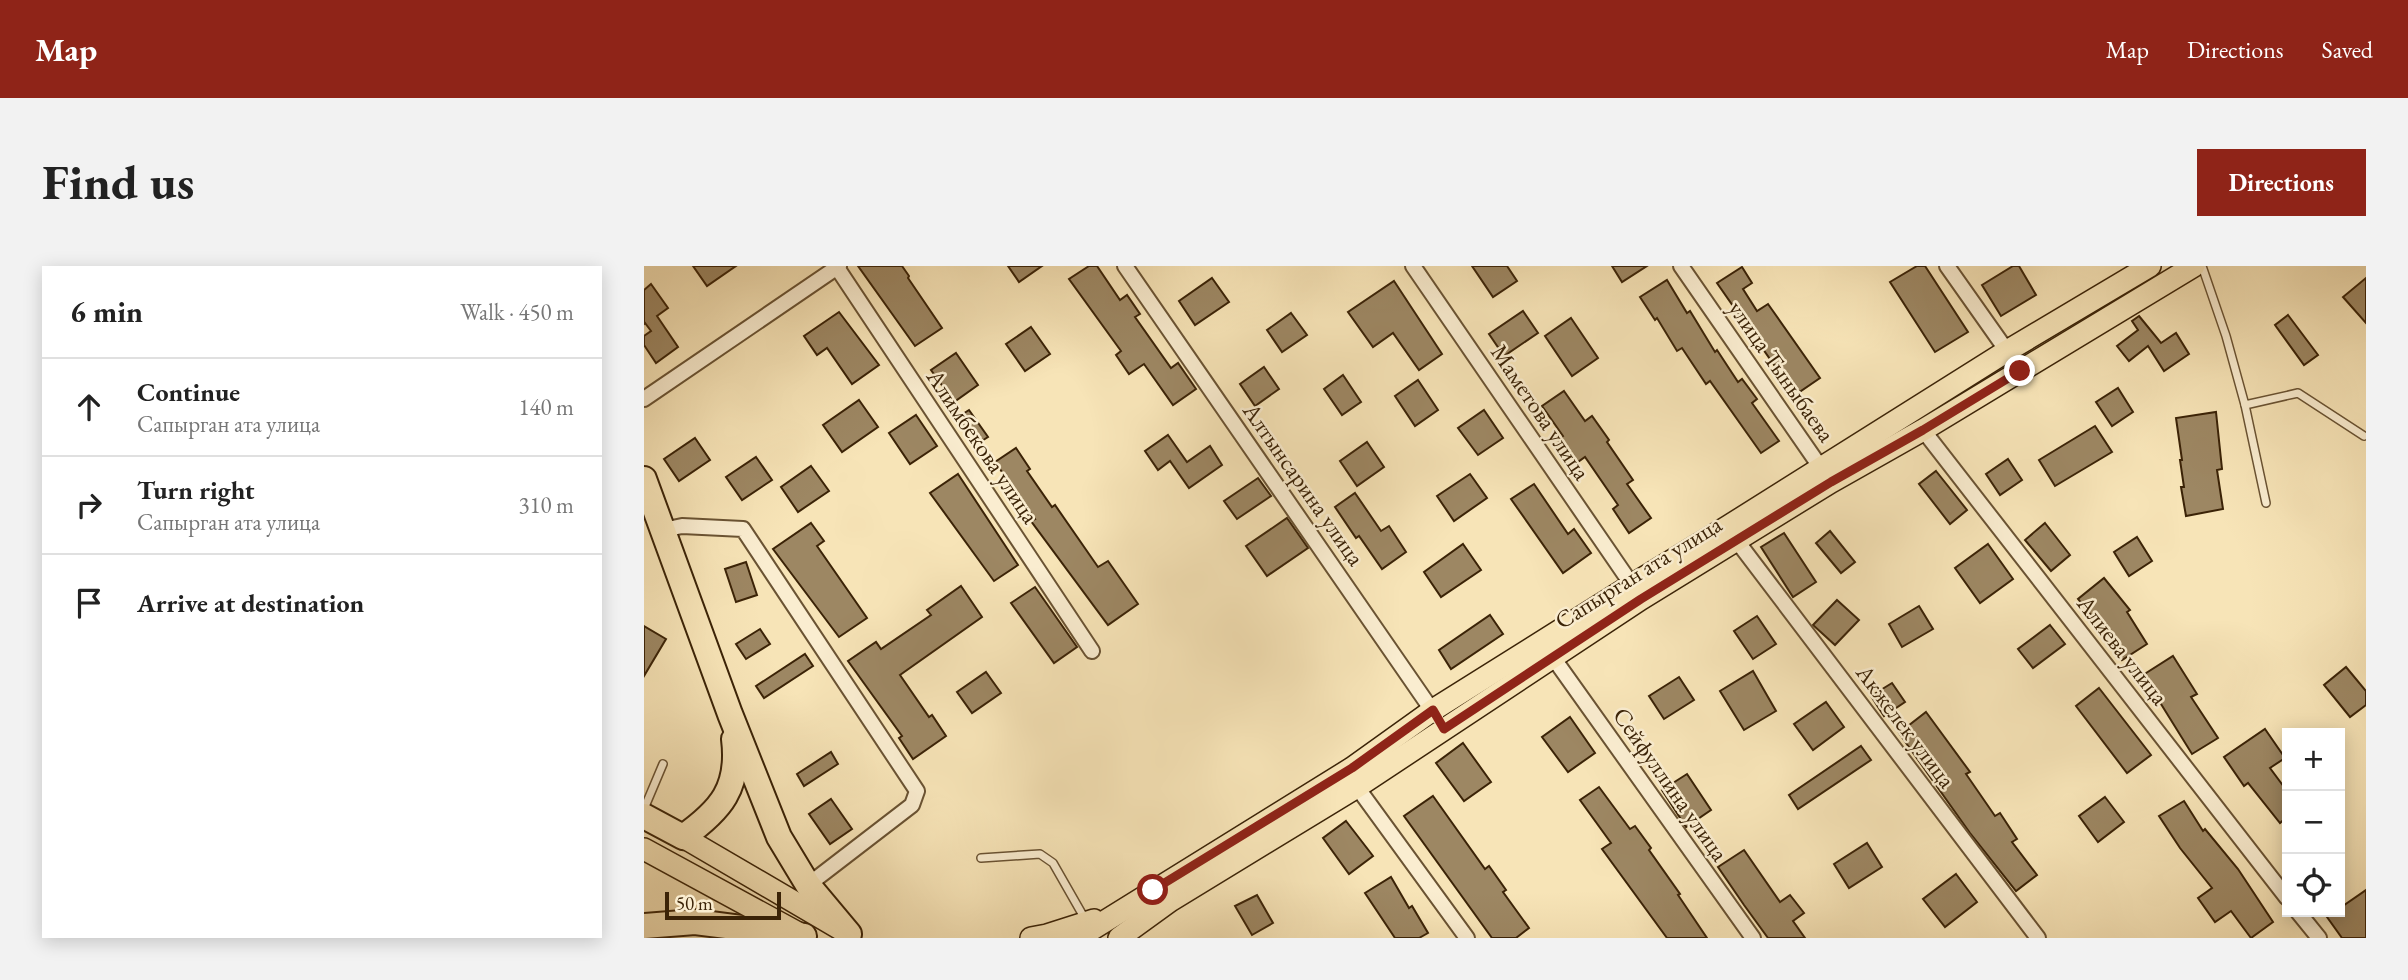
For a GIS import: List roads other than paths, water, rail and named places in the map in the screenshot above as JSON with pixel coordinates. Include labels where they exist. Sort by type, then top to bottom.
[{"type":"highway","points":[[644,480],[730,714],[779,837],[808,885],[853,936]]},
{"type":"highway","points":[[644,816],[683,837],[714,813],[733,781],[735,752],[730,714]]},
{"type":"highway","points":[[644,926],[695,922],[761,934],[806,937]]},
{"type":"main road","name":"Сапырган ата улица","points":[[1031,938],[1082,930],[1119,912],[1352,768],[1433,710],[1632,584],[2007,351],[2150,266]]},
{"type":"main road","name":"Сапырган ата улица","points":[[1119,938],[1170,901],[1357,787],[1552,656],[1831,482],[1923,430],[2194,266]]},
{"type":"main road","points":[[683,837],[853,936]]},
{"type":"main road","points":[[644,849],[806,937]]},
{"type":"street","name":"Алтынсарина улица","points":[[1125,266],[1444,729]]},
{"type":"street","name":"Маметова улица","points":[[1413,266],[1632,584]]},
{"type":"street","name":"улица Тыныбаева","points":[[1681,266],[1821,468]]},
{"type":"street","points":[[1947,266],[2007,351]]},
{"type":"street","points":[[644,399],[837,267]]},
{"type":"street","name":"Алимбекова улица","points":[[837,267],[1092,651]]},
{"type":"street","name":"Алиева улица","points":[[1923,430],[2282,892]]},
{"type":"street","points":[[663,530],[682,526],[743,529],[917,791],[912,805],[808,885]]},
{"type":"street","name":"Акжелек улица","points":[[1737,541],[2038,938]]},
{"type":"street","name":"Сейфуллина улица","points":[[1552,656],[1753,938]]},
{"type":"street","points":[[1357,787],[1467,938]]},
{"type":"street","points":[[2302,917],[2319,938]]},
{"type":"lane","points":[[2202,266],[2226,336],[2245,405],[2266,503]]},
{"type":"lane","points":[[2245,405],[2298,393],[2364,436]]},
{"type":"lane","points":[[644,809],[663,764]]},
{"type":"lane","points":[[981,858],[1040,854],[1053,863],[1082,930]]}]
